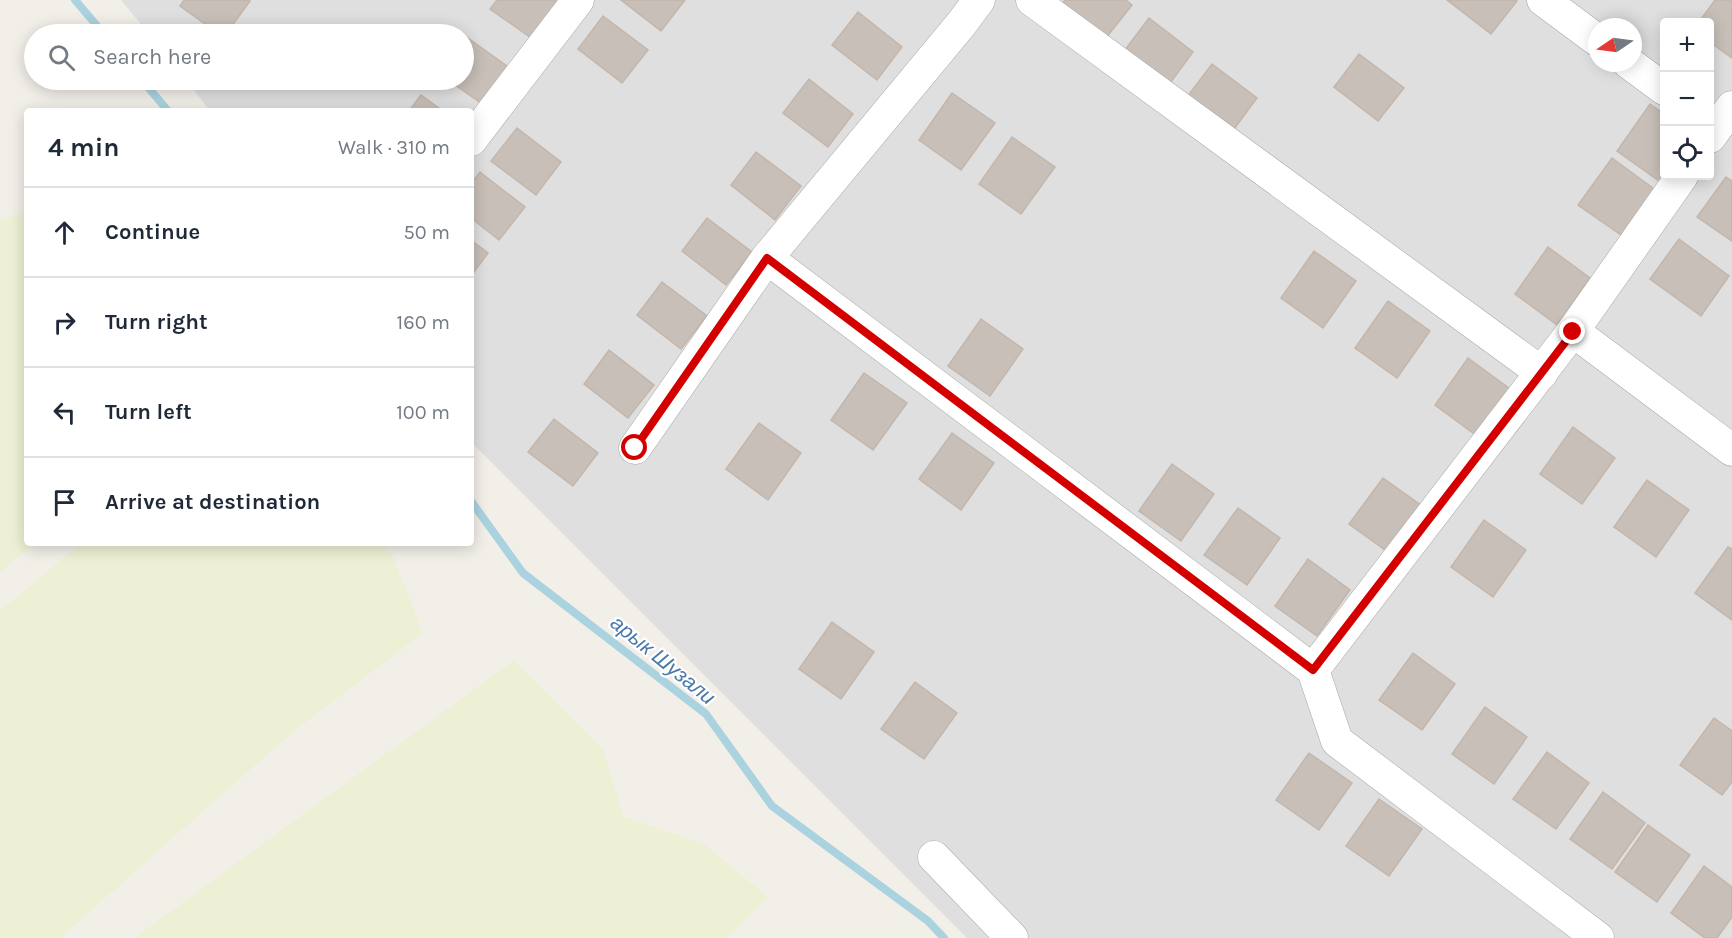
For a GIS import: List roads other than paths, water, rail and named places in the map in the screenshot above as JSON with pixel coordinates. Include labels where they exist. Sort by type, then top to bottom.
[{"type":"street","points":[[474,136],[578,0]]},
{"type":"street","points":[[635,448],[767,258],[979,0]]},
{"type":"street","points":[[1032,0],[1542,373]]},
{"type":"street","points":[[1543,0],[1588,33]]},
{"type":"street","points":[[1641,72],[1660,85]]},
{"type":"street","points":[[1313,670],[1573,332],[1680,180]]},
{"type":"street","points":[[767,258],[1313,670],[1337,741],[1598,938]]},
{"type":"street","points":[[1573,332],[1732,450]]},
{"type":"street","points":[[934,857],[1012,938]]},
{"type":"waterway","name":"арык Шузали","points":[[75,0],[95,24]]},
{"type":"waterway","name":"арык Шузали","points":[[150,90],[165,108]]},
{"type":"waterway","name":"арык Шузали","points":[[474,505],[523,573],[706,714],[772,806],[928,921],[944,938]]}]
